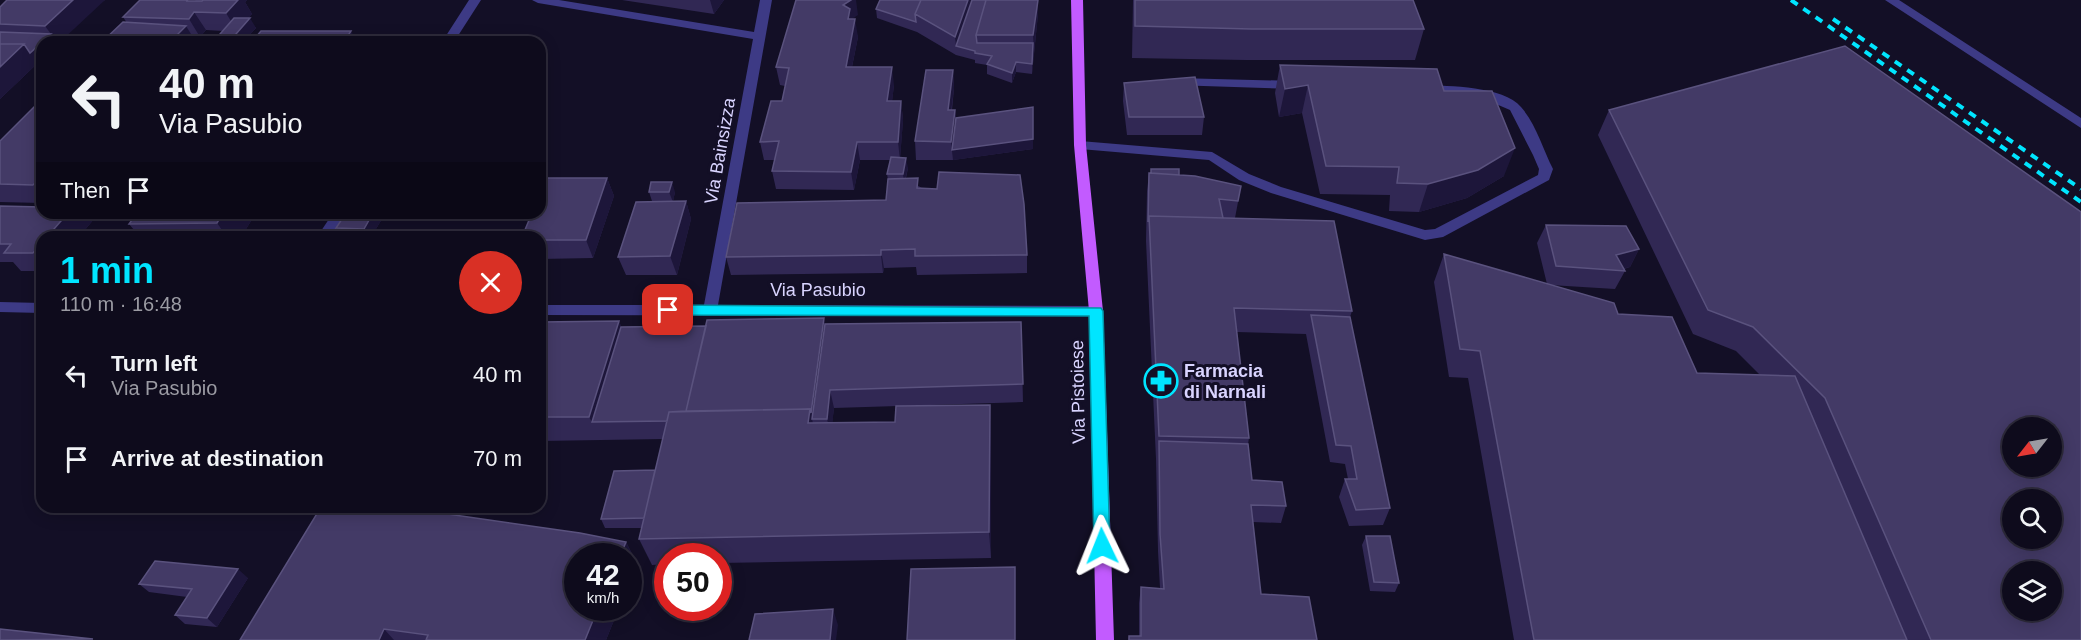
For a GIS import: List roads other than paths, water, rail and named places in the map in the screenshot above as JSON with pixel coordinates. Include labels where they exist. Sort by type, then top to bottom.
[{"type":"main road","name":"Via Pistoiese","points":[[1077,0],[1080,145],[1096,311],[1106,640]]},
{"type":"street","points":[[452,36],[475,0]]},
{"type":"street","points":[[538,0],[758,36]]},
{"type":"street","name":"Via Bainsizza","points":[[710,309],[766,0]]},
{"type":"street","points":[[1891,0],[2081,124]]},
{"type":"street","points":[[1162,82],[1314,86]]},
{"type":"street","points":[[1080,145],[1212,156],[1244,177],[1276,190],[1425,235],[1438,234],[1544,177],[1546,169],[1515,107],[1496,98],[1474,93],[1407,88]]},
{"type":"street","points":[[0,307],[36,308]]},
{"type":"street","name":"Via Pasubio","points":[[546,310],[1096,311]]},
{"type":"railway","points":[[1791,0],[2081,202]]},
{"type":"railway","points":[[1833,19],[2081,189]]},
{"type":"place","name":"Farmacia di Narnali","points":[[1161,381]]}]
